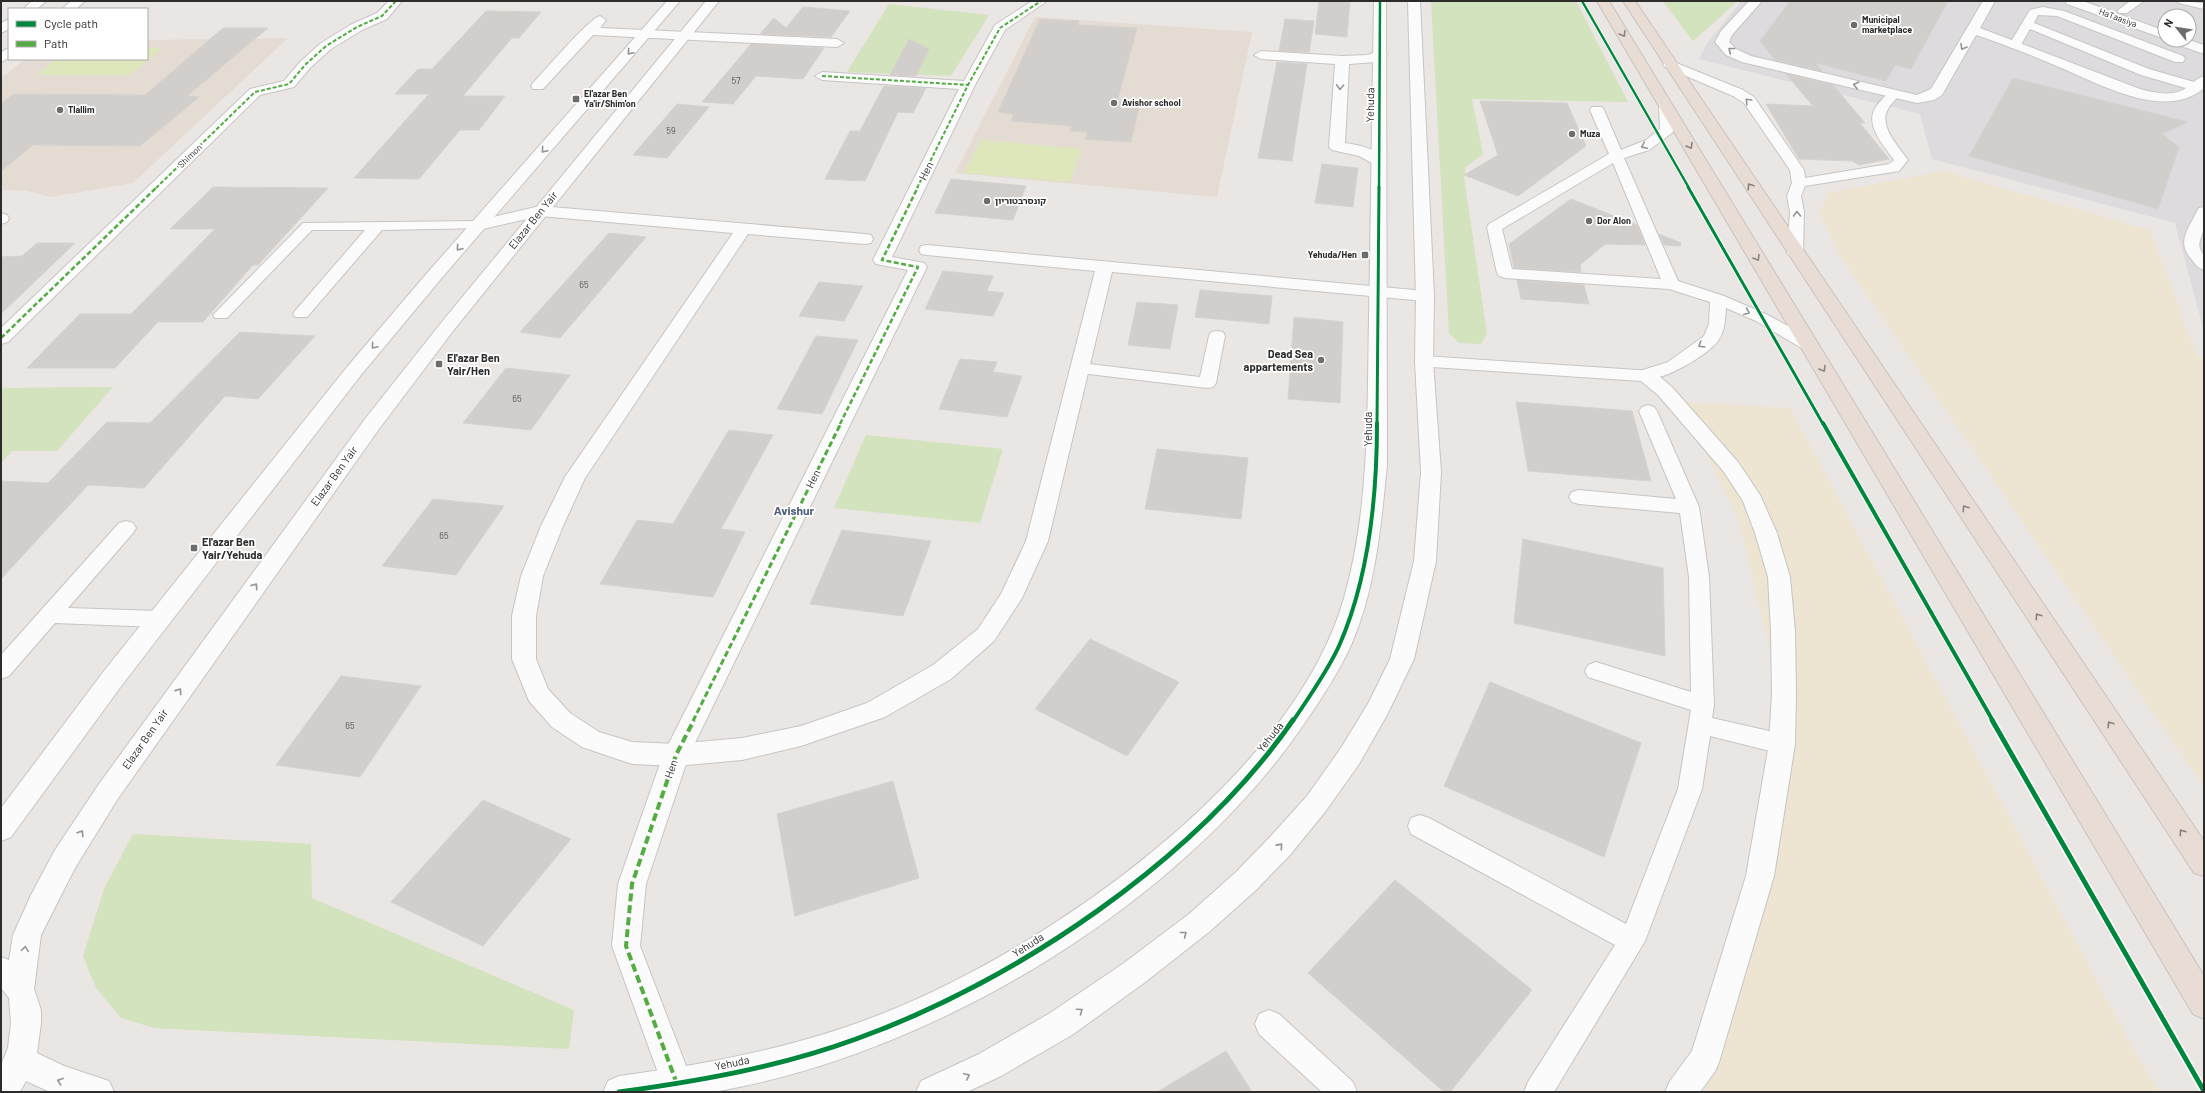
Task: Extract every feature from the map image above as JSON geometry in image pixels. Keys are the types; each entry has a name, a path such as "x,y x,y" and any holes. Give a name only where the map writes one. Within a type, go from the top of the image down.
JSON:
{"highway":[{"path":"1603,1 2204,1004"},
{"path":"1628,1 2204,864"}],"street":[{"path":"30,8 40,1"},
{"path":"69,8 79,1"},
{"name":"Shimon","path":"1,338 256,92 289,84 305,65 326,46 357,27 382,16 396,1"},
{"path":"1,829 160,619 354,372 478,226 674,1"},
{"name":"Elazar Ben Yair","path":"10,979 41,904 65,859 108,792 372,424 540,211 712,1"},
{"name":"Hen","path":"677,1084 626,946 632,884 676,755 918,267 882,260 968,84 1000,28 1041,1"},
{"name":"Yehuda","path":"619,1092 677,1084 748,1070 825,1050 896,1023 958,996 1020,961 1089,916 1150,871 1193,835 1258,767 1291,725 1319,681 1342,639 1365,556 1377,465 1380,1"},
{"path":"932,1092 990,1065 1061,1024 1134,973 1199,922 1246,881 1280,846 1316,804 1350,756 1378,708 1402,659 1415,612 1425,561 1431,472 1424,362 1425,296 1414,1"},
{"path":"1756,1 1726,34 1722,42 1731,52 1747,60 1916,99 1929,97 1938,92 1989,1"},
{"name":"HaTaasiya","path":"2071,1 2157,32"},
{"name":"HaTaasiya","path":"2095,1 2157,23"},
{"path":"538,86 602,18"},
{"path":"1973,30 2123,88 2154,96 2177,97 2199,89"},
{"path":"589,31 837,43"},
{"path":"1261,55 1342,60 1371,59 1380,54"},
{"path":"1342,60 1336,147 1362,151 1372,156 1379,162"},
{"path":"822,76 968,84"},
{"path":"478,226 540,211 865,239"},
{"path":"744,228 575,477 552,526 532,576 524,616 524,659 538,694 561,720 591,740 632,753 676,755 742,749 801,736 876,710 942,672 986,635 1011,598 1037,541 1105,266"},
{"path":"927,250 1425,296"},
{"path":"1424,362 1646,375 1665,391 1731,467 1753,500 1766,533 1779,577 1783,631 1784,694 1782,744 1760,876 1704,1059 1680,1092"},
{"path":"2,1092 20,1060 28,1020 10,979"},
{"path":"20,1060 45,1076 78,1088 98,1092"}],"lane":[{"path":"2123,11 2138,1"},
{"path":"2183,1 2204,6"},
{"path":"2015,45 2034,12 2043,10 2060,13 2179,59"},
{"path":"2027,24 2145,72 2199,89"},
{"path":"1669,64 1738,93 1749,100 1797,170 1799,183 1794,196 1797,212 1795,253"},
{"path":"1799,183 1894,168 1901,160 1886,139 1880,123 1880,111 1894,94"},
{"path":"1666,106 1667,130 1660,139 1631,153 1617,155 1494,227 1505,273 1671,284 1718,299 1762,318 1809,345"},
{"path":"1597,110 1671,284"},
{"path":"2204,211 2191,240 2192,251 2204,265"},
{"path":"221,315 308,226 478,226"},
{"path":"301,314 377,226"},
{"path":"1646,375 1674,366 1711,339 1717,324 1718,299"},
{"path":"1080,368 1207,383 1217,336"},
{"path":"1538,1092 1632,941 1690,789 1701,714 1699,577 1689,507 1648,411"},
{"path":"1579,497 1689,507"},
{"path":"1,670 126,528"},
{"path":"50,615 160,619"},
{"path":"1596,671 1701,714 1782,744"},
{"path":"1420,826 1632,941"},
{"path":"1269,1024 1343,1092"}],"shaded area":[{"path":"1741,1 2204,1 2204,331 2175,223 1932,159 1920,114 1699,59 1706,45"},
{"name":"Avishor school","path":"1035,17 1252,32 1217,197 955,173"},
{"path":"288,38 133,183 52,197 27,191 1,190 1,78 25,60 148,60 148,40"}],"green space":[{"path":"1431,1 1576,1 1628,102 1472,99 1483,154 1466,167 1464,177 1487,334 1481,344 1459,343 1449,333"},
{"path":"1663,1 1738,1 1693,41"},
{"path":"889,4 989,15 951,76 847,72"},
{"path":"148,48 162,48 148,60"},
{"path":"56,60 148,60 130,75 36,75"},
{"path":"981,140 1082,149 1070,182 964,173"},
{"path":"113,387 57,451 12,451 1,463 1,388"},
{"path":"866,435 1003,449 980,523 834,508"},
{"path":"133,834 311,844 312,898 574,1010 569,1049 154,1028 121,1018 96,988 83,956 104,889"}],"sand":[{"path":"1943,171 2150,230 2197,356 2204,358 2204,787 1839,254 1820,214 1827,193"},
{"path":"1680,402 1790,408 2134,1050 2159,1092 1705,1092 1764,836 1772,658 1737,515"}],"building":[{"path":"1319,1 1350,1 1347,37 1315,34"},
{"name":"Municipal marketplace","path":"1790,1 1948,1 1911,69 1895,65 1886,81 1816,63 1822,71 1775,60 1760,41"},
{"path":"803,7 850,11 831,37 760,34 774,18 786,28"},
{"path":"486,11 541,12 519,38 512,38 463,96 505,96 479,130 460,130 419,179 354,178 429,94 395,94 418,69 432,69"},
{"path":"1040,19 1079,21 1078,25 1137,28 1117,102 1140,103 1131,142 1085,139 1088,132 1070,131 1072,126 1011,121 1014,114 998,112"},
{"path":"1285,19 1314,21 1309,52 1279,51"},
{"path":"223,28 268,28 187,96 199,97 140,146 33,145 1,171 1,103 14,94 145,95"},
{"path":"909,39 929,49 916,76 890,75"},
{"path":"751,44 824,48 803,79 756,76 733,104 702,102"},
{"path":"1277,62 1307,64 1292,161 1258,158"},
{"path":"1786,74 1833,85 1865,123 1860,123 1889,159 1859,165 1852,161 1799,159 1766,104 1813,106"},
{"path":"2013,78 2188,122 2162,134 2179,147 2158,209 1969,156"},
{"path":"884,86 926,88 913,113 898,112 865,181 825,179 850,131 860,131"},
{"path":"1480,101 1567,103 1586,146 1518,196 1464,175 1498,155"},
{"path":"677,104 709,107 667,158 633,155"},
{"path":"1322,164 1358,168 1353,207 1315,203"},
{"name":"קונסרבטוריון","path":"951,179 1026,186 1013,220 935,213"},
{"path":"213,187 328,188 258,265 253,265 203,322 158,322 115,368 27,368 80,314 131,314 215,229 170,229"},
{"path":"1571,199 1637,225 1645,245 1605,244 1580,265 1581,272 1514,268 1509,244"},
{"path":"609,233 646,237 560,338 520,332"},
{"path":"1659,234 1681,243 1680,246 1664,245"},
{"path":"37,243 75,243 1,314 1,257 22,256"},
{"path":"943,271 993,276 987,291 1004,293 993,316 925,309"},
{"path":"1517,280 1584,285 1589,304 1521,299"},
{"path":"819,282 863,286 844,321 799,316"},
{"path":"1200,290 1272,296 1269,324 1195,317"},
{"path":"1137,302 1178,305 1170,349 1128,345"},
{"path":"1294,317 1343,322 1340,403 1288,399"},
{"path":"240,332 315,336 258,399 225,396 144,488 88,485 1,579 1,481 48,483 107,422 150,423"},
{"path":"816,336 858,340 822,414 777,409"},
{"path":"960,359 997,362 993,372 1022,376 1007,417 939,409"},
{"path":"506,368 570,375 531,430 463,423"},
{"path":"1516,402 1632,411 1651,481 1528,471"},
{"path":"729,430 773,435 721,529 745,532 713,597 600,584 637,520 673,524"},
{"path":"1157,449 1248,458 1241,519 1145,509"},
{"path":"433,499 504,506 456,575 382,566"},
{"path":"842,530 931,541 903,616 810,604"},
{"path":"1523,539 1663,568 1665,656 1514,623"},
{"path":"1090,639 1179,682 1127,756 1035,709"},
{"path":"341,676 421,686 360,777 276,765"},
{"path":"1490,682 1641,743 1604,857 1444,786"},
{"path":"893,781 919,878 795,916 777,814"},
{"path":"483,800 571,839 483,946 391,902"},
{"path":"1395,880 1532,990 1450,1092 1444,1092 1308,973"},
{"path":"1226,1051 1252,1092 1157,1092"}],"marked path":[{"path":"1,338 255,92 289,84 305,65 326,46 357,27 382,16 396,1"},
{"path":"677,1084 626,946 632,884 676,755 918,267 882,260 968,85 1000,28 1041,1"},
{"path":"822,76 968,85"}],"cycle path":[{"path":"619,1092 722,1075 773,1064 823,1050 886,1028 977,985 1063,933 1132,885 1196,831 1255,770 1281,738 1325,671 1342,638 1350,617 1361,575 1372,509 1377,465 1380,1"},
{"path":"1582,1 2204,1091"}],"place":[{"name":"Municipal marketplace","path":"1854,25"},
{"name":"El'azar Ben Ya'ir/Shim'on","path":"576,99"},
{"name":"Avishor school","path":"1114,103"},
{"name":"Tlallim","path":"60,110"},
{"name":"Muza","path":"1572,134"},
{"name":"קונסרבטוריון","path":"987,201"},
{"name":"Dor Alon","path":"1589,221"},
{"name":"Yehuda/Hen","path":"1365,255"},
{"name":"Dead Sea appartements","path":"1321,360"},
{"name":"El'azar Ben Yair/Hen","path":"439,364"},
{"name":"El'azar Ben Yair/Yehuda","path":"194,548"}],"district":[{"name":"Avishur","path":"794,511"}]}
